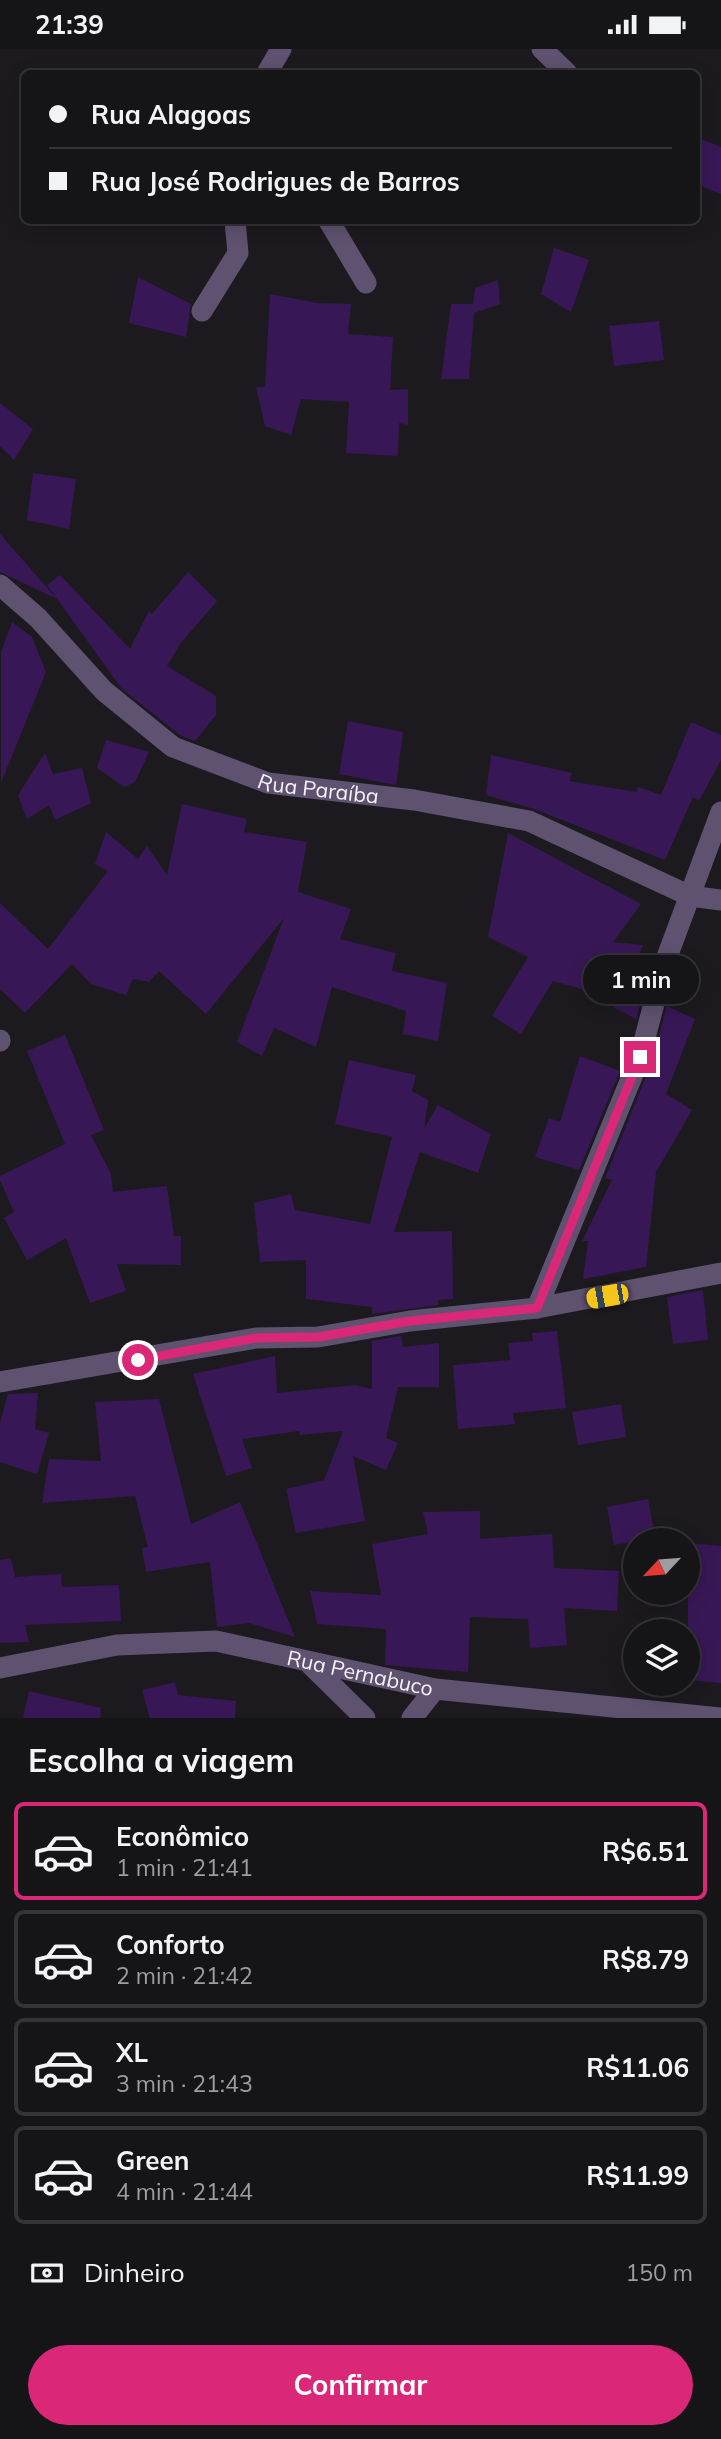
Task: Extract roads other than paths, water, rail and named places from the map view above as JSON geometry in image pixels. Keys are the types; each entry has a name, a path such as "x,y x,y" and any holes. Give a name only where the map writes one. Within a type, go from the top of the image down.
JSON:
{"street":[{"path":"269,70 281,49"},
{"path":"542,49 564,70"},
{"path":"202,311 238,253 235,224"},
{"path":"331,224 366,283"},
{"name":"Rua Paraíba","path":"0,585 38,618 104,691 173,747 268,783 414,800 529,821 690,896 721,900"},
{"path":"537,1308 640,1057 664,965 721,811"},
{"path":"0,1383 256,1338 318,1337 410,1321 537,1308 721,1273"},
{"name":"Rua Pernabuco","path":"0,1668 117,1645 216,1641 310,1664 435,1689 721,1718"},
{"path":"310,1664 365,1718"},
{"path":"412,1718 435,1689"}]}
